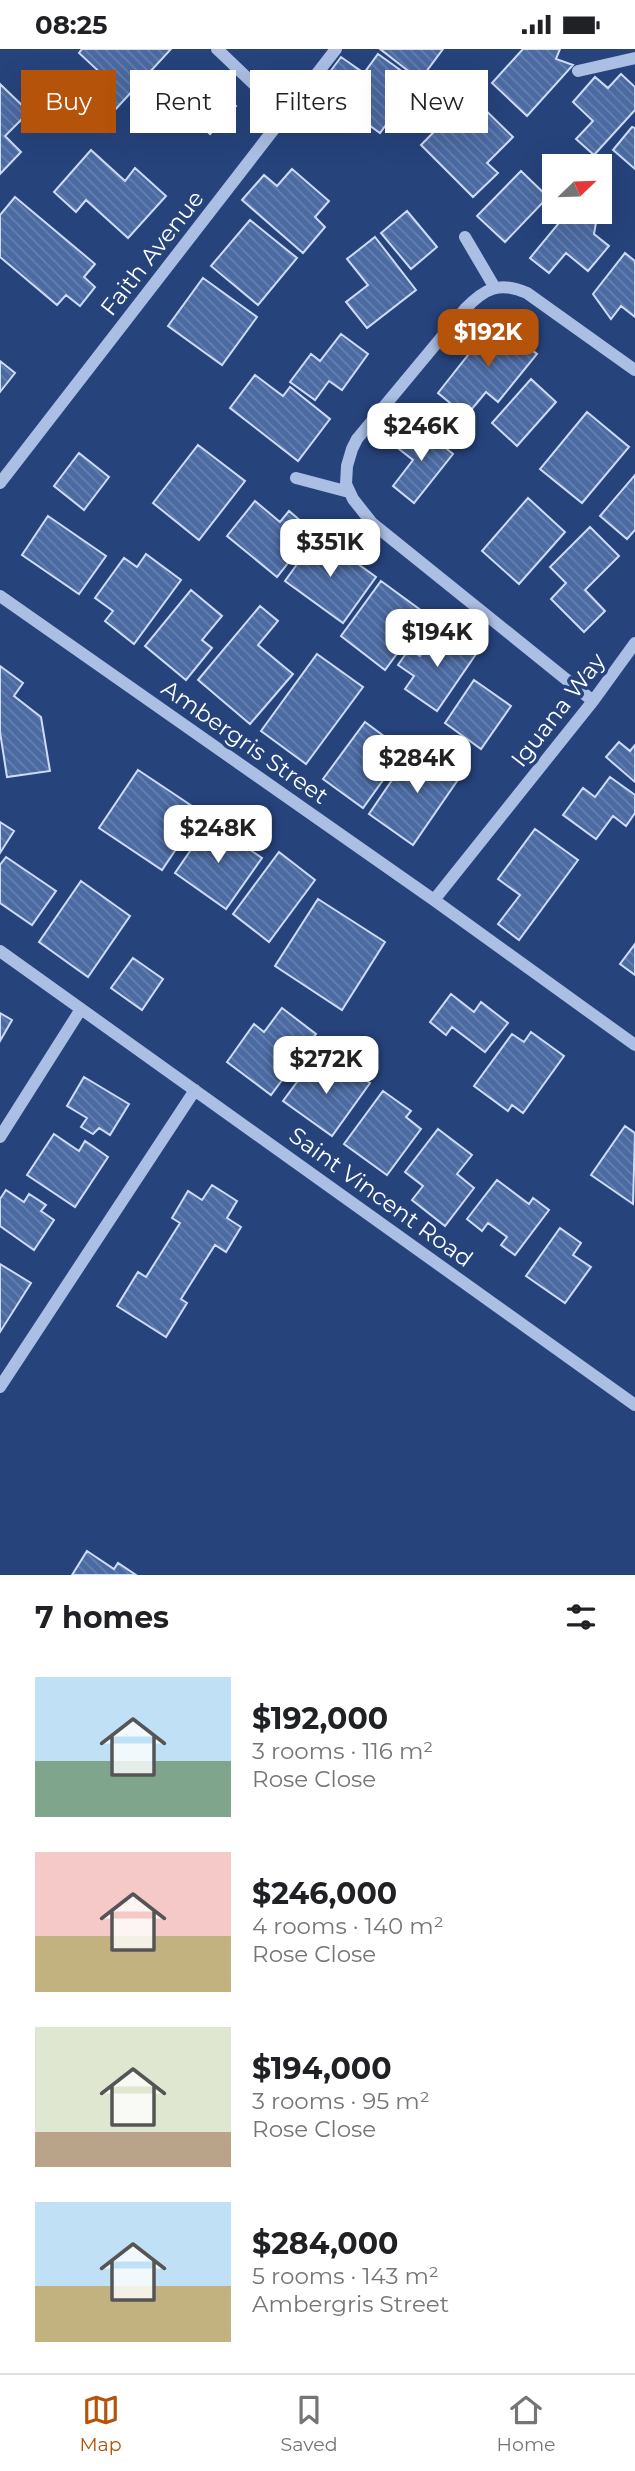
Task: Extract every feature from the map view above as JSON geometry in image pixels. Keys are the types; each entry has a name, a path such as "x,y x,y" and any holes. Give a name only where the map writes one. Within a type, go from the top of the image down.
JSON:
{"street":[{"path":"217,49 250,81"},
{"name":"Faith Avenue","path":"320,70 336,49"},
{"path":"578,71 635,58"},
{"name":"Faith Avenue","path":"0,483 272,133"},
{"path":"465,237 495,288"},
{"path":"593,701 372,523 349,492 346,484 347,466 357,439 465,309 479,296 495,288 512,287 527,293 635,370"},
{"path":"296,478 349,492"},
{"name":"Ambergris Street","path":"0,596 434,900 635,1045"},
{"name":"Iguana Way","path":"434,900 593,701 635,643"},
{"name":"Saint Vincent Road","path":"0,951 635,1405"},
{"path":"1,1132 81,1009"},
{"path":"0,1387 195,1090"}],"building":[{"path":"82,49 171,49 152,70 130,70 130,94 116,109 116,70 97,70 79,53"},
{"path":"380,49 443,49 427,70 407,70"},
{"path":"523,49 560,49 556,59 573,65 527,116 492,83"},
{"path":"378,54 400,70 385,70 385,126 380,133 371,126 371,70 366,70"},
{"path":"341,57 360,70 331,70"},
{"path":"621,74 635,87 635,110 593,154 576,139 593,121 573,102 595,77 608,88"},
{"path":"0,84 21,104 21,120 5,136 21,152 0,174"},
{"path":"488,113 513,137 487,163 498,173 473,197 421,145 433,133 488,133"},
{"path":"632,127 635,128 635,169 613,150"},
{"path":"91,150 125,181 135,168 166,196 128,238 86,200 76,212 54,192"},
{"path":"292,169 329,201 315,217 325,227 303,253 242,200 264,175 277,186"},
{"path":"521,171 542,191 542,203 505,242 477,216"},
{"path":"15,197 95,264 84,277 95,287 80,306 66,295 57,305 0,257 0,215"},
{"path":"407,211 437,247 411,269 381,233"},
{"path":"250,220 297,258 258,305 211,266"},
{"path":"558,224 596,224 594,234 609,246 588,271 566,253 549,273 530,258"},
{"path":"375,237 416,290 367,328 346,302 368,285 347,259"},
{"path":"625,253 635,261 635,317 621,306 611,319 593,294"},
{"path":"203,278 257,317 222,365 168,326"},
{"path":"495,321 537,354 498,402 486,392 466,416 438,393"},
{"path":"341,334 368,354 342,390 329,381 315,400 290,382 311,354 320,361"},
{"path":"0,361 15,373 0,392"},
{"path":"255,375 283,396 290,387 330,419 298,461 230,408"},
{"path":"531,379 556,402 517,446 492,423"},
{"path":"587,412 629,447 582,503 540,469"},
{"path":"417,425 453,454 414,503 393,486 413,460 399,449"},
{"path":"198,445 245,481 199,540 153,503"},
{"path":"79,453 109,477 84,510 54,486"},
{"path":"635,475 635,530 627,539 600,516"},
{"path":"528,498 565,532 519,584 482,551"},
{"path":"255,501 280,522 289,511 303,523 297,531 307,539 277,577 227,536"},
{"path":"48,516 106,556 79,594 22,555"},
{"path":"590,527 619,556 585,590 605,611 584,632 551,599 566,583 550,567"},
{"path":"318,535 376,577 343,623 285,581"},
{"path":"146,554 181,580 134,644 105,621 113,611 95,598 124,558 137,567"},
{"path":"381,581 426,614 385,670 341,636"},
{"path":"191,590 222,616 202,640 212,648 186,680 145,646"},
{"path":"260,606 278,621 258,645 293,674 250,724 198,680"},
{"path":"439,628 476,654 437,711 405,689 414,676 398,665 409,649 420,656"},
{"path":"317,654 363,687 306,764 261,731"},
{"path":"0,666 23,683 14,696 41,717 50,771 7,777 0,732"},
{"path":"474,680 511,706 481,749 445,723"},
{"path":"365,722 404,751 363,808 323,779"},
{"path":"619,742 630,751 635,745 635,782 606,757"},
{"path":"438,749 466,768 413,845 369,814 407,758 424,770"},
{"path":"138,770 201,812 162,870 99,828"},
{"path":"610,777 635,795 635,813 626,826 613,816 596,839 563,815 583,788 595,797"},
{"path":"0,822 14,831 0,853"},
{"path":"210,822 262,858 226,909 175,873"},
{"path":"535,829 578,860 519,940 498,924 520,895 498,879"},
{"path":"279,852 315,880 269,942 233,914"},
{"path":"6,857 56,891 32,925 0,903 0,865"},
{"path":"81,881 130,916 88,977 39,942"},
{"path":"318,899 385,942 342,1010 275,966"},
{"path":"635,944 635,975 620,964"},
{"path":"133,958 163,979 142,1010 111,988"},
{"path":"451,994 474,1012 481,1002 508,1023 485,1052 452,1027 446,1035 430,1022"},
{"path":"282,1008 316,1034 271,1095 227,1062 254,1024 264,1032"},
{"path":"0,1013 12,1020 0,1041"},
{"path":"531,1032 564,1056 523,1113 512,1105 508,1111 474,1086 512,1034 524,1042"},
{"path":"314,1059 342,1080 350,1069 370,1083 332,1136 283,1101"},
{"path":"84,1077 129,1104 110,1135 99,1128 93,1134 81,1127 87,1118 67,1106"},
{"path":"383,1091 411,1111 406,1117 421,1129 387,1175 344,1144"},
{"path":"625,1126 635,1133 633,1204 591,1175"},
{"path":"438,1129 472,1155 457,1174 474,1188 445,1226 412,1200 423,1186 405,1172"},
{"path":"54,1134 79,1151 85,1141 108,1157 75,1207 27,1175"},
{"path":"497,1180 529,1204 533,1198 549,1210 515,1255 501,1245 507,1237 488,1223 482,1231 467,1219"},
{"path":"212,1185 237,1201 227,1218 241,1227 226,1252 215,1245 181,1299 187,1303 166,1337 117,1306 138,1272 146,1277 180,1223 172,1218 188,1191 202,1200"},
{"path":"6,1190 24,1202 29,1194 46,1205 41,1211 54,1220 34,1250 0,1226 0,1199"},
{"path":"560,1228 581,1243 573,1255 591,1267 565,1303 526,1276"},
{"path":"0,1264 31,1283 0,1332"},
{"path":"87,1551 114,1569 118,1563 136,1575 72,1575"}]}
